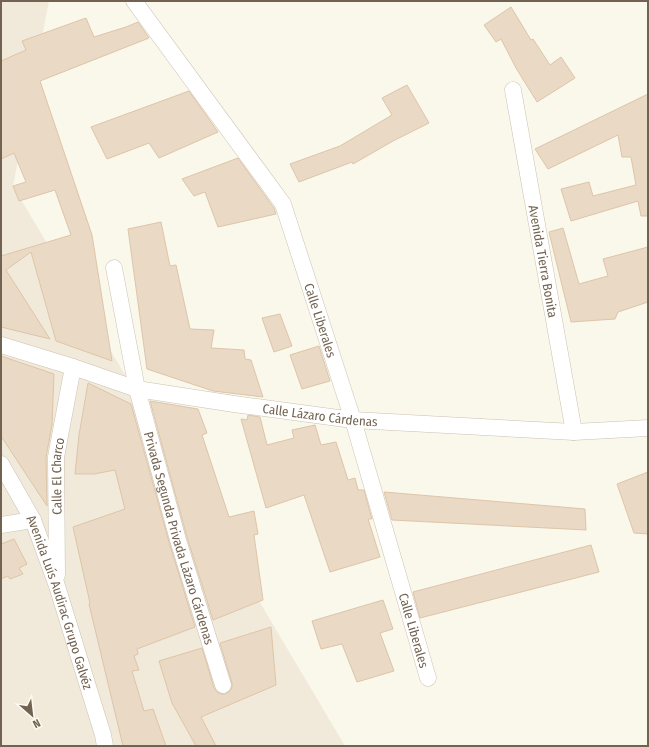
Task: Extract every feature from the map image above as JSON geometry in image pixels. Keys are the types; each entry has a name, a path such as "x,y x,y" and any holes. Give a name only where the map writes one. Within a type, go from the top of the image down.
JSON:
{"street":[{"name":"Calle Liberales","path":"134,1 283,204 353,420 428,678"},
{"name":"Avenida Tierra Bonita","path":"513,90 574,432"},
{"name":"Privada Segunda Privada Lázaro Cárdenas","path":"114,268 137,389 178,540 223,685"},
{"name":"Calle Lázaro Cárdenas","path":"1,345 73,367 137,389 353,420 574,432 648,428"},
{"name":"Calle El Charco","path":"57,586 56,457 73,367"},
{"name":"Avenida Luís Audirac Grupo Galvéz","path":"1,464 33,520 57,586 103,734 105,746"},
{"path":"1,525 33,520"}],"shaded area":[{"path":"1,1 49,1 13,186 345,746 1,746"}],"building":[{"path":"511,7 531,40 533,39 550,65 561,57 575,78 537,102 516,68 501,39 496,42 484,25"},
{"path":"86,18 94,37 138,22 149,38 40,81 92,235 112,361 56,341 31,252 6,270 50,339 1,327 1,256 71,235 55,190 19,201 13,186 26,182 14,153 1,159 1,61 26,50 22,41"},
{"path":"407,85 429,123 393,141 353,164 352,162 299,182 290,164 340,146 392,115 382,98"},
{"path":"189,91 218,132 159,158 149,143 107,159 91,127"},
{"path":"648,94 648,216 641,216 638,201 571,221 561,189 589,182 593,196 636,185 631,157 622,157 618,135 548,169 535,149"},
{"path":"238,158 274,208 276,214 218,227 205,192 194,196 182,179"},
{"path":"161,222 170,266 176,265 190,329 214,330 211,348 244,350 245,359 251,360 263,397 213,391 147,369 128,229"},
{"path":"563,228 579,284 608,276 603,259 648,247 648,302 618,312 615,319 571,322 549,232"},
{"path":"280,314 292,346 274,352 262,318"},
{"path":"319,346 330,381 302,389 290,355"},
{"path":"1,356 54,374 52,425 46,457 47,506 1,436"},
{"path":"88,383 131,404 169,542 195,627 137,649 138,654 134,656 139,670 132,671 144,711 153,709 166,746 123,746 89,604 73,527 125,509 115,470 94,474 75,474 79,435"},
{"path":"150,401 198,409 207,433 202,435 229,517 254,511 258,534 254,535 263,600 213,620 187,537"},
{"path":"248,415 260,417 267,445 294,438 292,430 315,425 321,445 336,442 348,480 355,478 358,490 364,490 372,519 368,519 380,557 330,572 304,495 266,508 241,419 247,420"},
{"path":"648,472 648,534 634,533 617,484"},
{"path":"384,492 585,509 586,530 392,520"},
{"path":"14,539 27,564 19,568 23,574 10,579 8,576 1,579 1,544"},
{"path":"591,545 599,572 420,618 413,592"},
{"path":"383,600 393,629 380,633 394,671 357,682 342,644 321,649 312,621"},
{"path":"271,627 276,685 201,717 216,746 196,746 172,703 159,661 202,648 214,688 217,692 225,694 230,691 232,683 220,643"}]}
